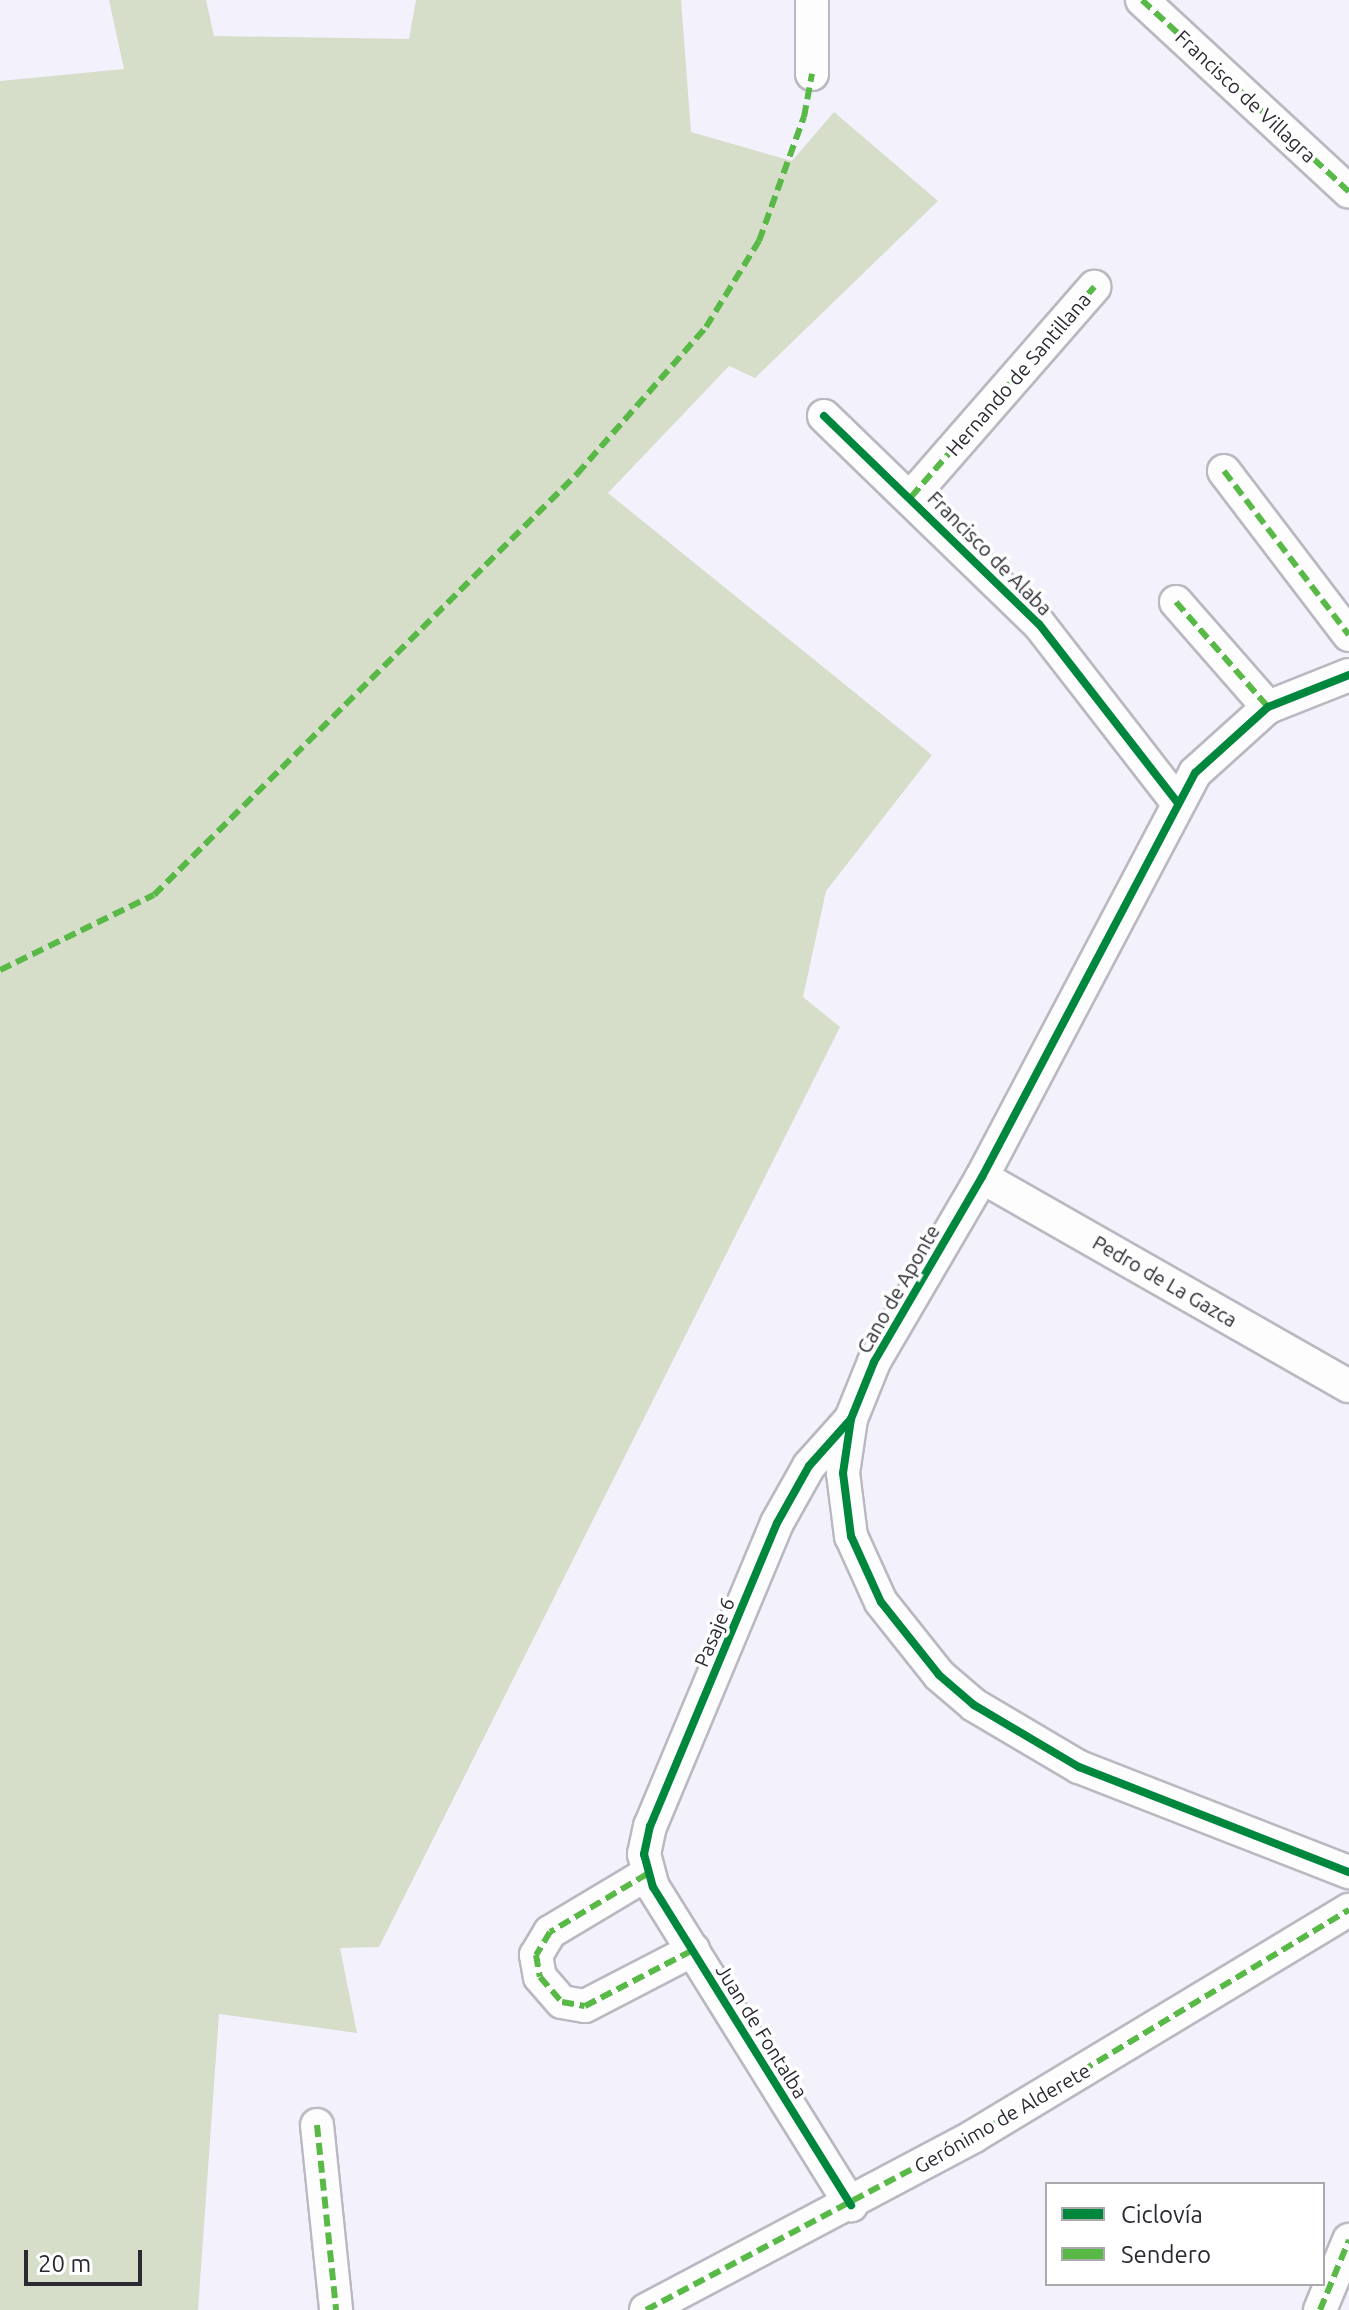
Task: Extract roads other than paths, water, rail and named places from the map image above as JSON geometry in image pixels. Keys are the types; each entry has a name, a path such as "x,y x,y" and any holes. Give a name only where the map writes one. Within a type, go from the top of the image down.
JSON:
{"street":[{"path":"812,0 812,74"},
{"name":"Francisco de Villagra","path":"1142,0 1349,192"},
{"name":"Hernando de Santillana","path":"911,497 1094,287"},
{"name":"Francisco de Alaba","path":"824,416 911,497 1069,657 1177,802"},
{"path":"1224,471 1349,635"},
{"path":"1176,602 1268,707"},
{"name":"Cano de Aponte","path":"1349,675 1268,707 1217,747 1177,802 982,1177 874,1362 851,1419 843,1473 851,1536 881,1602 939,1675 1007,1729 1079,1767 1349,1872"},
{"name":"Pedro de La Gazca","path":"982,1177 1349,1386"},
{"name":"Pasaje 6","path":"647,1874 650,1826 777,1523 809,1466 851,1419"},
{"name":"Juan de Fontalba","path":"693,1950 585,2006 562,2002 540,1977 536,1955 550,1932 647,1874 851,2205"},
{"name":"Gerónimo de Alderete","path":"646,2310 851,2205 1349,1910"},
{"path":"317,2125 336,2310"},
{"path":"1320,2310 1349,2240"}]}
